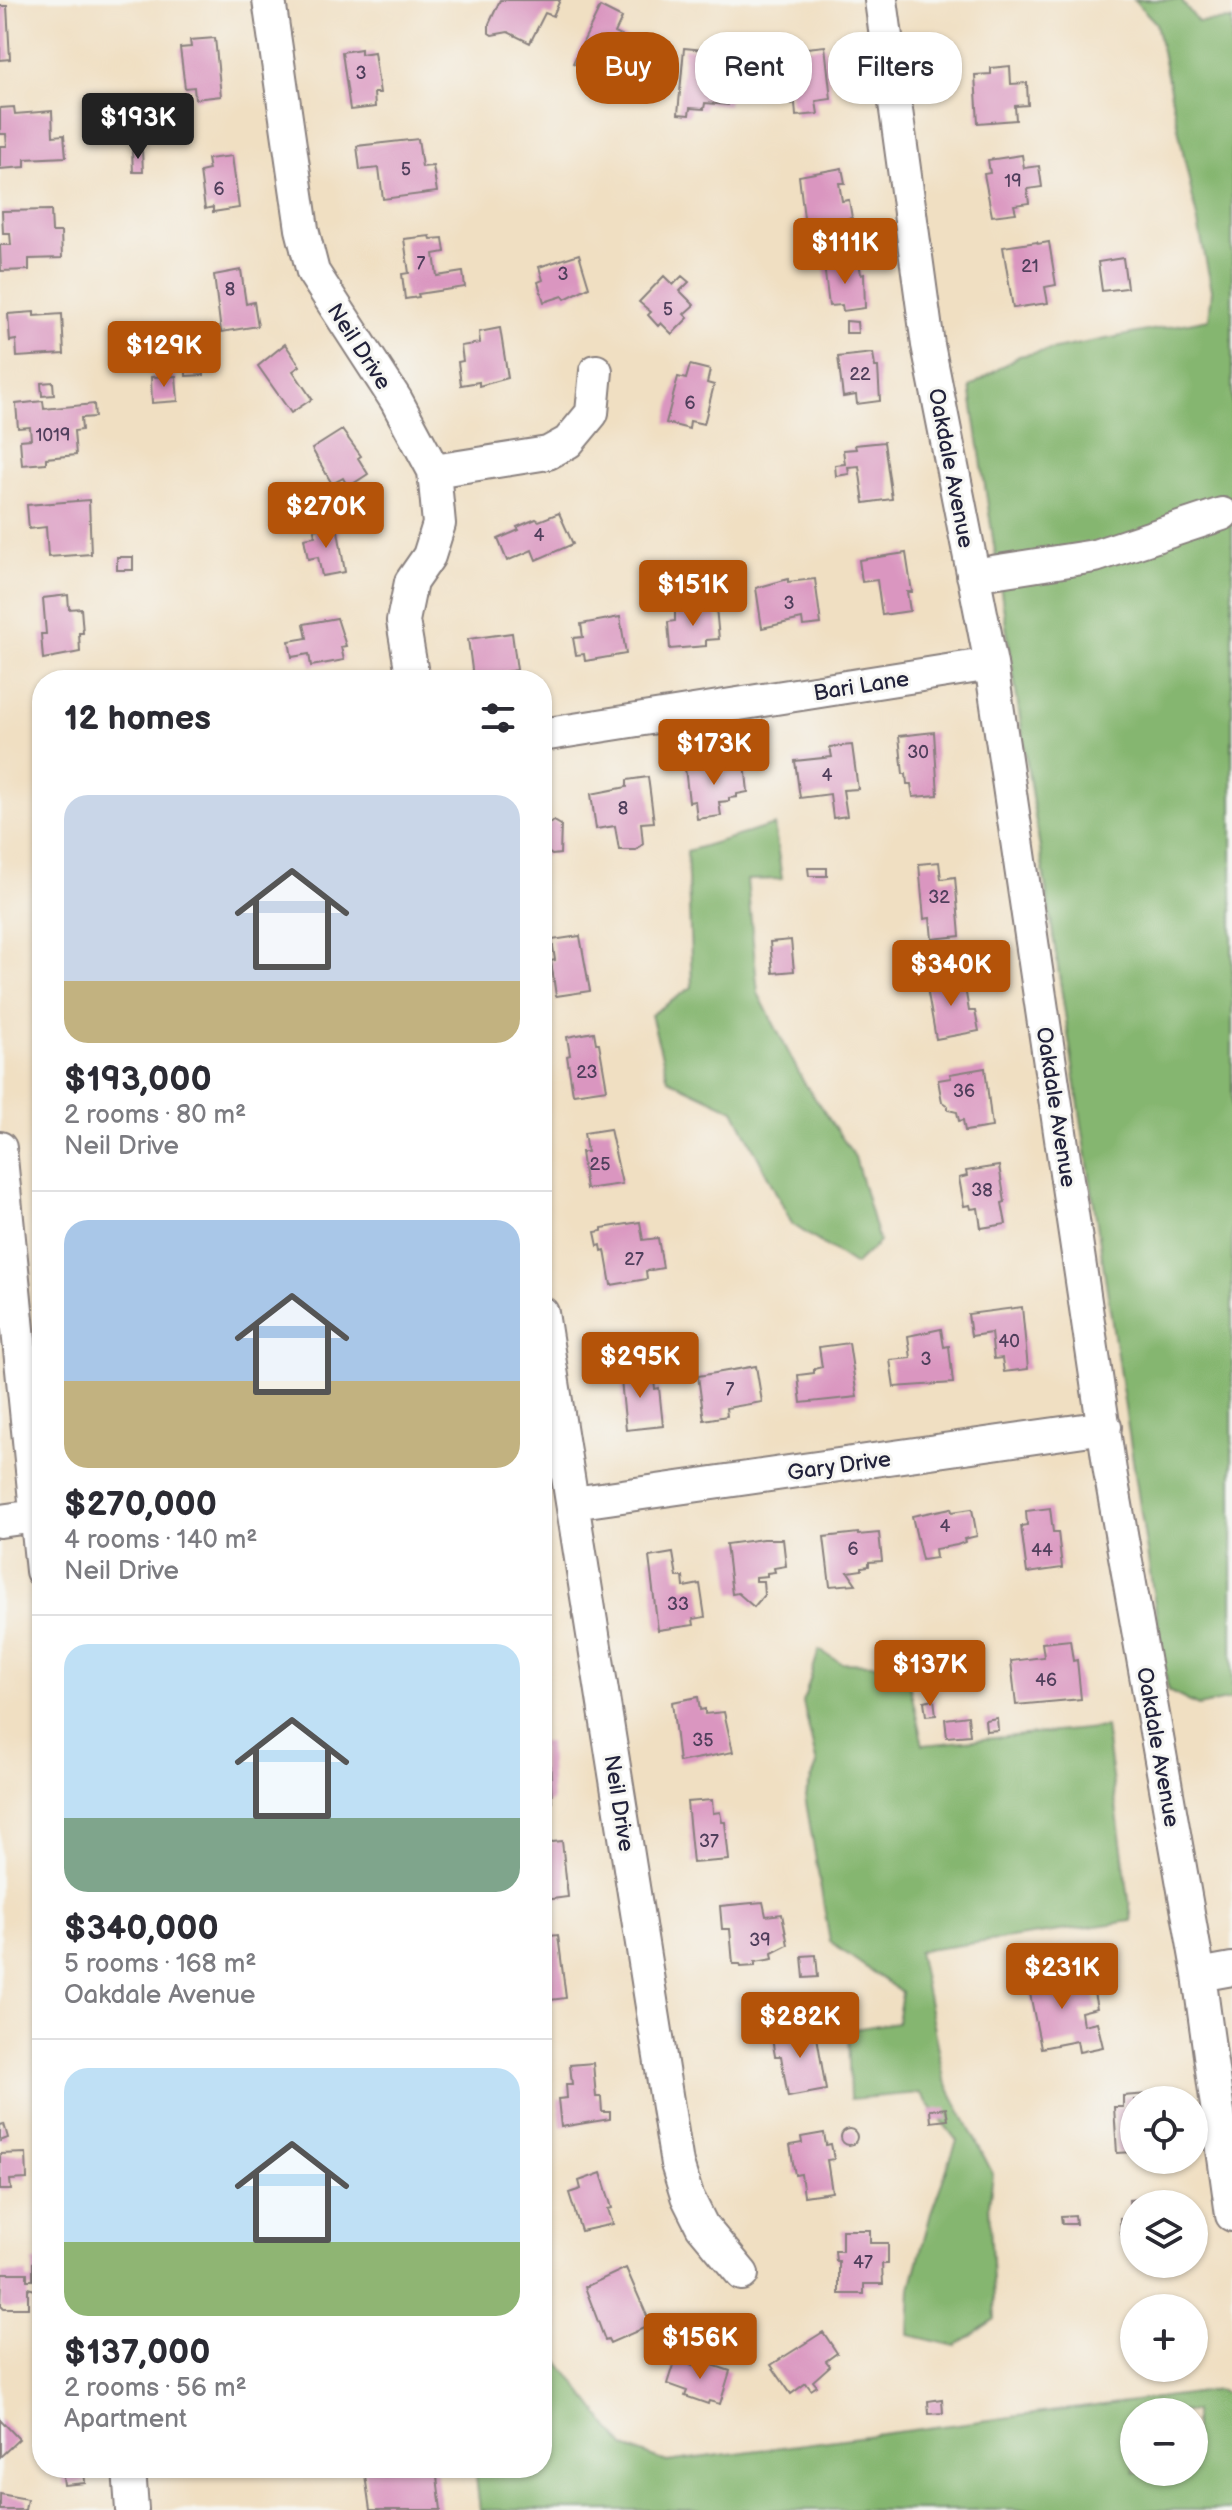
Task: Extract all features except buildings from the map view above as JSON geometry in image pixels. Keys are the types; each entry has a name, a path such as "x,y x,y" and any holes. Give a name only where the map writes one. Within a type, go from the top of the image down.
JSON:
{"street":[{"name":"Neil Drive","path":"269,0 302,229 313,272 396,400 434,471 439,524 429,556 411,582 403,621 411,670"},
{"name":"Oakdale Avenue","path":"881,0 928,345 991,664 1113,1487 1199,1975 1232,2215"},
{"path":"434,471 548,453 568,442 592,413 596,371"},
{"path":"973,575 1095,556 1222,514"},
{"name":"Bari Lane","path":"552,733 991,664"},
{"path":"0,1148 32,1475"},
{"name":"Neil Drive","path":"552,1374 677,2164 687,2196 702,2226 742,2274"},
{"name":"Gary Drive","path":"573,1503 1105,1427"},
{"path":"0,1521 32,1517"},
{"path":"1199,1975 1232,1969"},
{"path":"130,2478 132,2510"}],"green space":[{"path":"1134,0 1181,0 1198,22 1232,20 1232,1699 1198,1706 1168,1691 970,387 1019,356 1209,319 1212,290 1156,23"},
{"path":"774,825 782,879 747,880 758,993 803,1081 855,1157 879,1242 855,1265 792,1224 734,1110 668,1079 651,1015 692,987 687,851"},
{"path":"819,1650 842,1663 905,1665 923,1745 1105,1727 1132,1921 918,1951 944,2079 993,2174 989,2204 995,2319 955,2346 909,2335 911,2288 931,2213 957,2141 920,2093 850,2099 848,2030 897,2022 902,1993 830,1942 805,1796 817,1765 803,1702"},
{"path":"552,2352 624,2447 667,2462 1120,2403 1120,2486 1208,2486 1208,2398 1157,2398 1218,2390 1232,2395 1232,2510 480,2510 476,2478 552,2478"}]}
